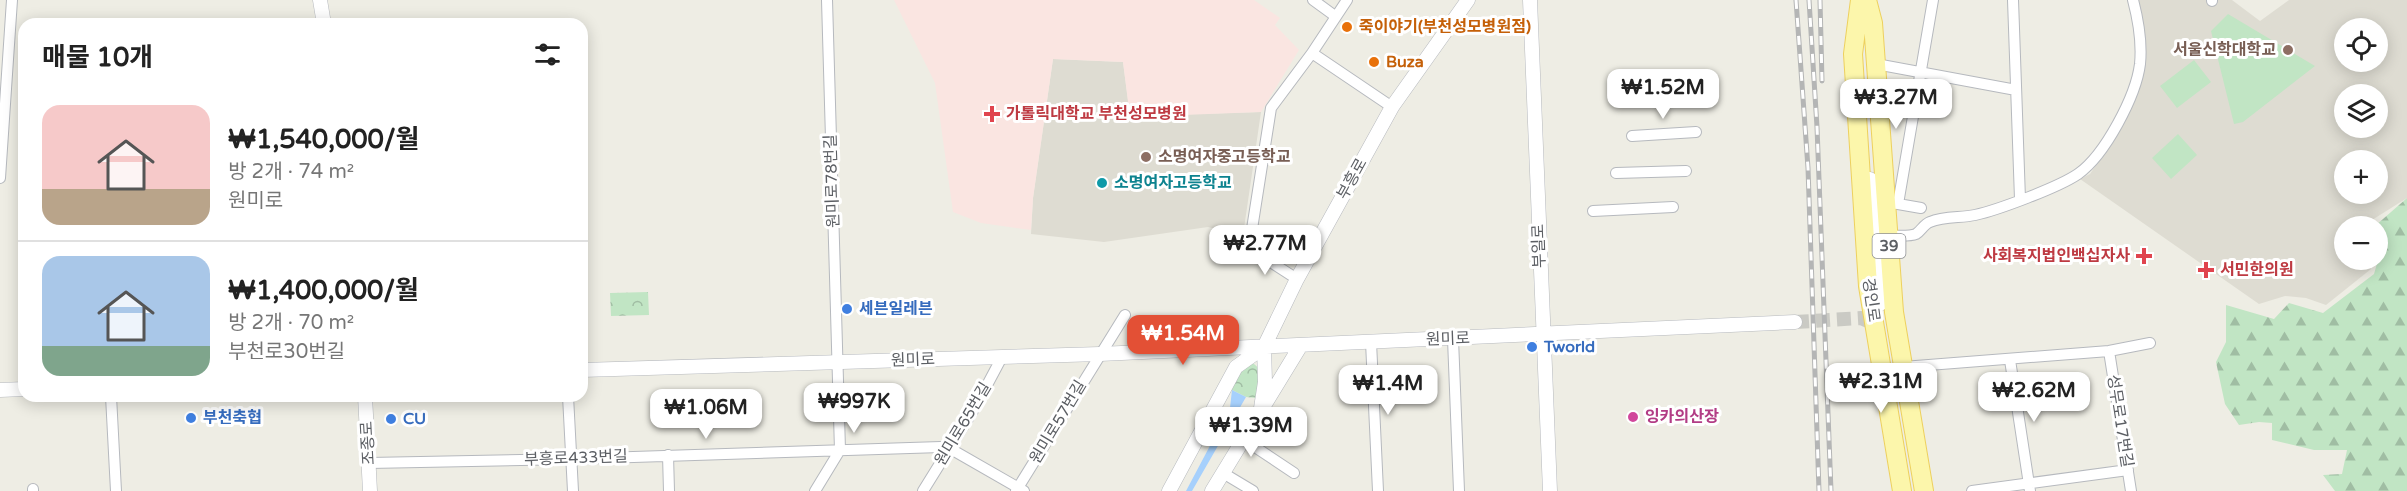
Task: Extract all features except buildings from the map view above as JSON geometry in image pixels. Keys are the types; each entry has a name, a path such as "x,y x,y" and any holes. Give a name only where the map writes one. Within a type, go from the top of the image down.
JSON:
{"main road":[{"name":"경인로","path":"1862,4 1874,23 1876,64 1892,204 1888,236 1894,312 1924,491"},
{"name":"경인로","path":"1862,4 1853,54 1868,286 1902,491"},
{"name":"경인로","path":"1862,4 1879,260 1915,491"}],"street":[{"path":"0,178 12,0"},
{"path":"320,0 323,18"},
{"name":"원미로78번길","path":"827,0 840,450"},
{"path":"1313,0 1335,16"},
{"path":"1297,279 1249,248 1271,108 1312,53 1347,0"},
{"name":"부흥로","path":"1262,408 1265,382 1264,347 1297,279 1392,107 1468,0"},
{"name":"부일로","path":"1530,0 1550,491"},
{"name":"경인로","path":"1892,204 1921,73 1933,0"},
{"path":"2013,0 2020,199"},
{"path":"1888,236 1915,234 1929,222 1975,215 2020,199 2078,174 2092,162 2107,141 2134,90 2140,63 2139,31 2133,0"},
{"path":"1862,4 1880,304"},
{"path":"1312,53 1392,107"},
{"path":"1876,64 2016,90"},
{"path":"1632,136 1696,132"},
{"path":"1616,173 1686,171"},
{"path":"1892,204 1921,208"},
{"path":"1593,211 1673,207"},
{"path":"1100,354 1125,315"},
{"name":"원미로","path":"588,370 1100,354 1795,322"},
{"path":"1885,333 1908,491"},
{"path":"1453,339 1459,491"},
{"path":"1371,342 1378,491"},
{"path":"1903,367 2109,351 2150,343"},
{"name":"부흥로","path":"1212,491 1301,345"},
{"name":"부흥로","path":"1169,491 1236,367 1264,347"},
{"name":"성무로17번길","path":"2109,351 2131,491"},
{"name":"원미로57번길","path":"1020,490 1100,354"},
{"name":"원미로65번길","path":"923,491 1002,357"},
{"path":"2010,360 2030,487"},
{"path":"0,390 18,389"},
{"path":"111,402 116,491"},
{"name":"조종로","path":"365,402 370,491"},
{"path":"568,402 573,491"},
{"path":"1243,439 1294,473"},
{"path":"949,448 1020,490"},
{"name":"부흥로433번길","path":"369,463 949,448"},
{"path":"815,491 840,450"},
{"path":"668,455 669,491"},
{"path":"1972,491 2030,487 2128,470"},
{"path":"1223,473 1253,491"}],"shaded area":[{"name":"가톨릭대학교 부천성모병원","path":"894,0 1254,0 1280,18 1275,25 1299,50 1261,112 1130,117 1123,62 1053,59 1033,198 1031,230 981,223 953,212 935,83"},
{"name":"서울신학대학교","path":"2133,0 2232,0 2260,21 2289,0 2407,0 2407,198 2378,216 2334,216 2334,270 2370,270 2326,305 2306,298 2285,296 2259,304 2080,179 2090,174 2103,155 2143,70"},
{"name":"소명여자중고등학교","path":"1053,59 1123,62 1130,116 1261,112 1243,235 1208,227 1104,242 1031,234 1033,198"}],"green space":[{"path":"2228,14 2315,66 2243,122 2234,124 2211,31"},
{"path":"2194,60 2211,82 2177,108 2160,86"},
{"path":"2178,134 2197,155 2171,179 2152,158"},
{"path":"2407,198 2407,491 2335,491 2323,475 2342,474 2347,450 2314,450 2272,440 2272,423 2239,425 2225,404 2216,362 2226,342 2226,305 2274,319 2289,303 2323,313 2374,274 2375,270 2388,270 2386,216"},
{"path":"648,292 649,315 611,316 610,293"},
{"path":"1249,364 1254,364 1262,371 1256,398 1246,397 1232,390 1234,379"}],"water":[{"path":"1232,390 1246,397 1192,491 1186,491 1230,408"}],"tunnel":[{"path":"1795,322 1861,318 1880,326"}],"railway":[{"path":"1796,0 1808,168 1819,491"},
{"path":"1809,0 1817,127 1831,491"},
{"path":"1820,0 1822,81"}],"place":[{"name":"죽이야기(부천성모병원점)","path":"1347,27"},
{"name":"서울신학대학교","path":"2288,50"},
{"name":"Buza","path":"1374,62"},
{"name":"가톨릭대학교 부천성모병원","path":"992,114"},
{"name":"소명여자중고등학교","path":"1146,157"},
{"name":"소명여자고등학교","path":"1102,183"},
{"name":"사회복지법인백십자사","path":"2144,256"},
{"name":"서민한의원","path":"2206,270"},
{"name":"세븐일레븐","path":"847,309"},
{"name":"Tworld","path":"1532,347"},
{"name":"잉카의산장","path":"1633,417"},
{"name":"부천축협","path":"191,418"},
{"name":"CU","path":"391,419"}]}
